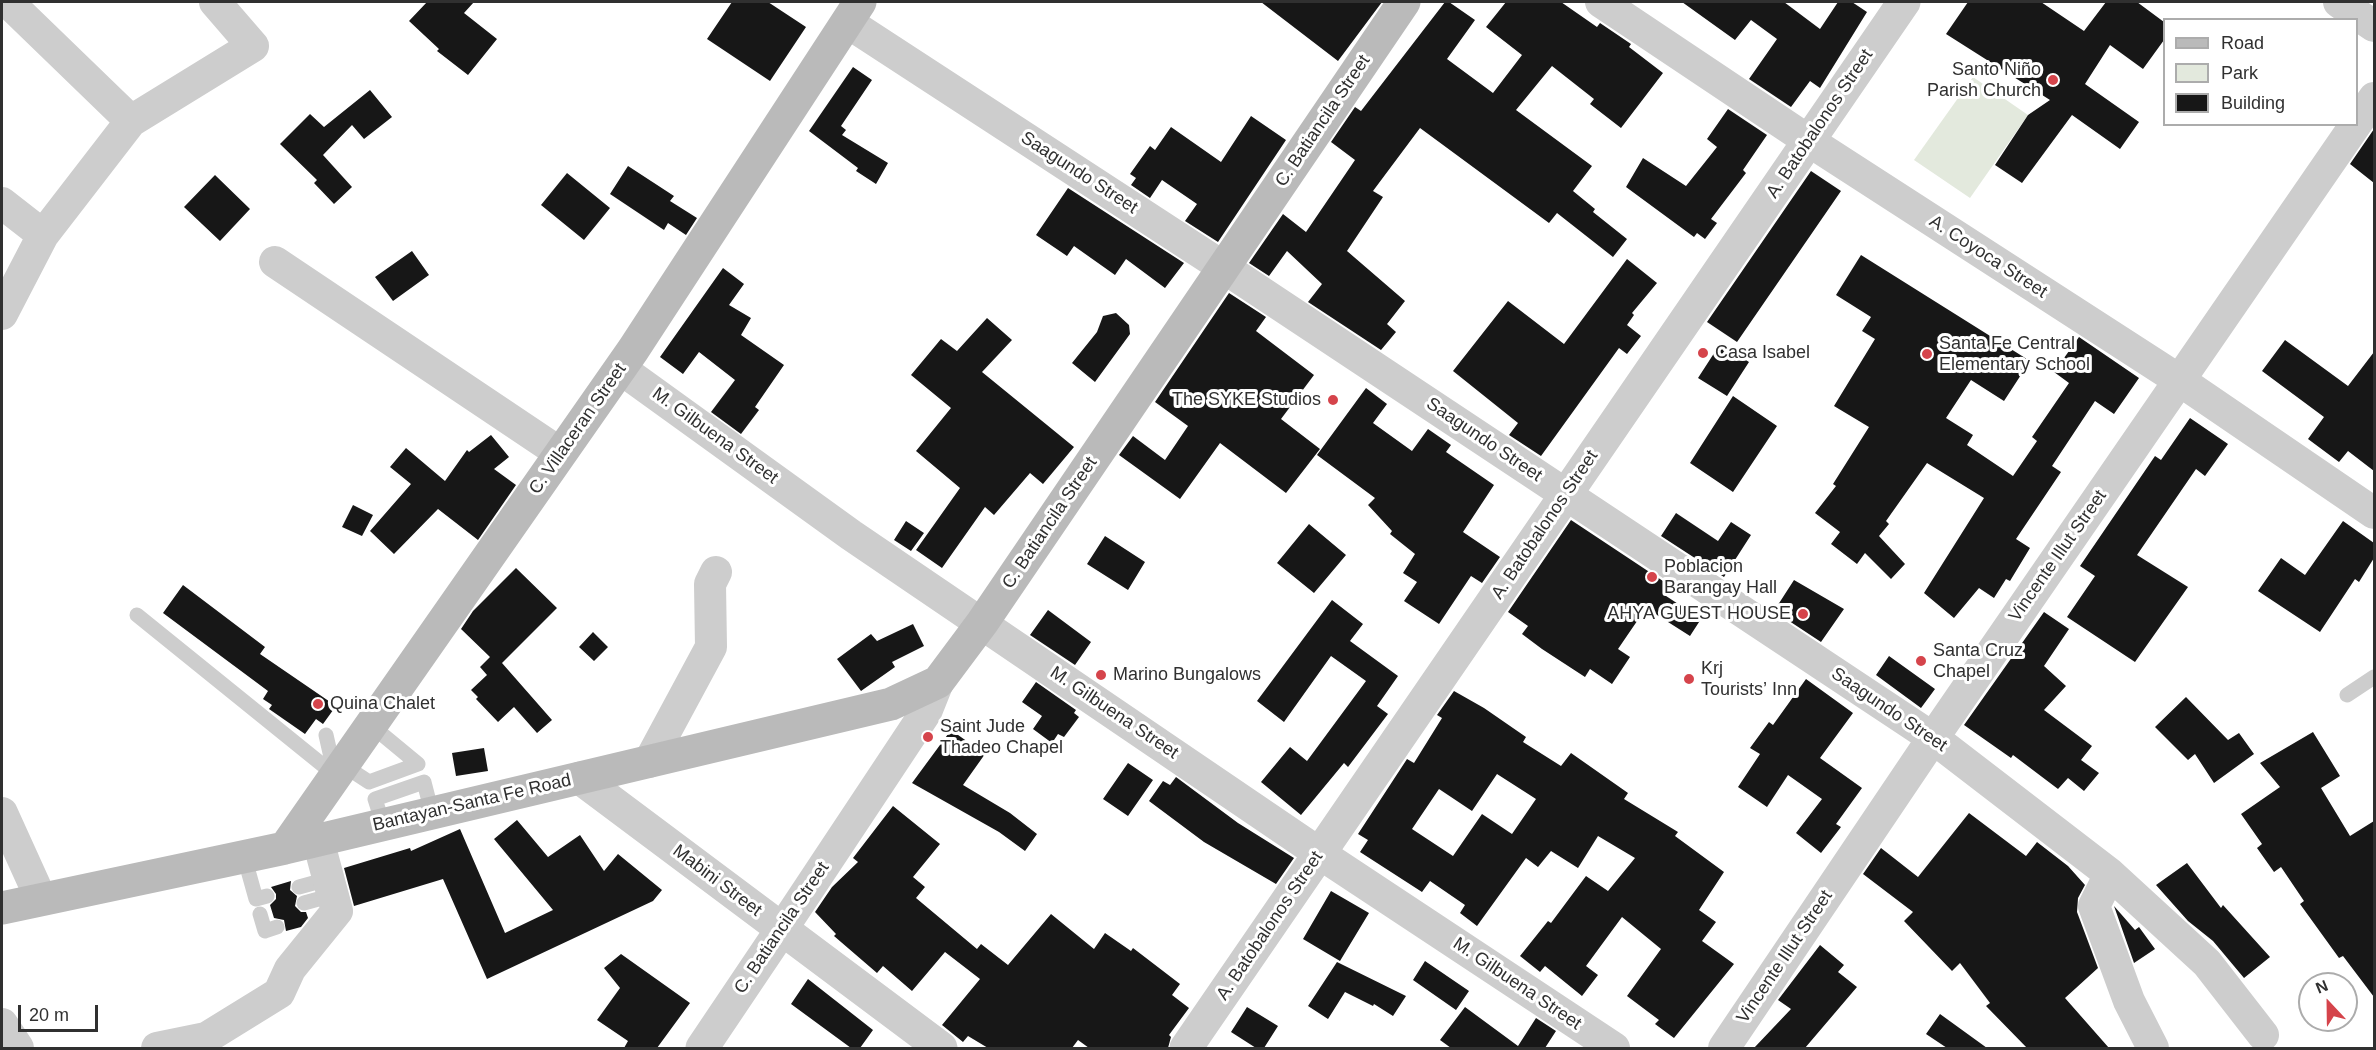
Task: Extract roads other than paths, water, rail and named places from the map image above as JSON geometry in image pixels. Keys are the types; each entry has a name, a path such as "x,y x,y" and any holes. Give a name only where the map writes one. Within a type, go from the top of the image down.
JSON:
{"main road":[{"name":"C. Batiancila Street","path":"938,682 982,623 1404,2"},
{"name":"C. Villaceran Street","path":"285,848 621,369 854,12"},
{"name":"Bantayan-Santa Fe Road","path":"2,908 285,848 383,824 428,797 580,778 891,704 938,682"}],"street":[{"path":"8,2 131,122"},
{"path":"2,314 43,235 131,122 253,46 215,2"},
{"name":"A. Coyoca Street","path":"1601,2 1809,141 2179,380 2374,513"},
{"name":"A. Batobalonos Street","path":"1186,1048 1904,2"},
{"path":"2339,2 2374,26"},
{"name":"Saagundo Street","path":"854,12 1223,267 1933,738 2110,874 2207,963 2263,1035"},
{"name":"Vincente Illut Street","path":"2358,121 2374,98"},
{"name":"Vincente Illut Street","path":"1724,1048 1933,738 2355,126"},
{"path":"2,203 43,235"},
{"path":"274,261 560,453"},
{"name":"M. Gilbuena Street","path":"621,369 851,535 1319,853 1614,1048"},
{"path":"649,762 711,647 710,584 716,572"},
{"name":"C. Batiancila Street","path":"702,1048 926,712 938,682"},
{"name":"Mabini Street","path":"580,778 941,1048"},
{"path":"2,813 41,899"},
{"path":"157,1048 206,1038 279,993 318,899 318,840"},
{"path":"2110,874 2094,906 2129,1001 2153,1048"}],"lane":[{"path":"137,615 339,770 369,782 418,764"},
{"path":"2347,695 2374,677"},
{"path":"372,726 418,764 428,797"},
{"path":"326,735 339,770"},
{"path":"244,856 262,897 266,913 265,931 277,927"}],"place":[{"name":"Santo Niño Parish Church","path":"2053,80"},
{"name":"Casa Isabel","path":"1703,353"},
{"name":"Santa Fe Central Elementary School","path":"1927,354"},
{"name":"The SYKE Studios","path":"1333,400"},
{"name":"Poblacion Barangay Hall","path":"1652,577"},
{"name":"AHYA GUEST HOUSE","path":"1803,614"},
{"name":"Santa Cruz Chapel","path":"1921,661"},
{"name":"Marino Bungalows","path":"1101,675"},
{"name":"Krj Tourists’ Inn","path":"1689,679"},
{"name":"Quina Chalet","path":"318,704"},
{"name":"Saint Jude Thadeo Chapel","path":"928,737"}]}
